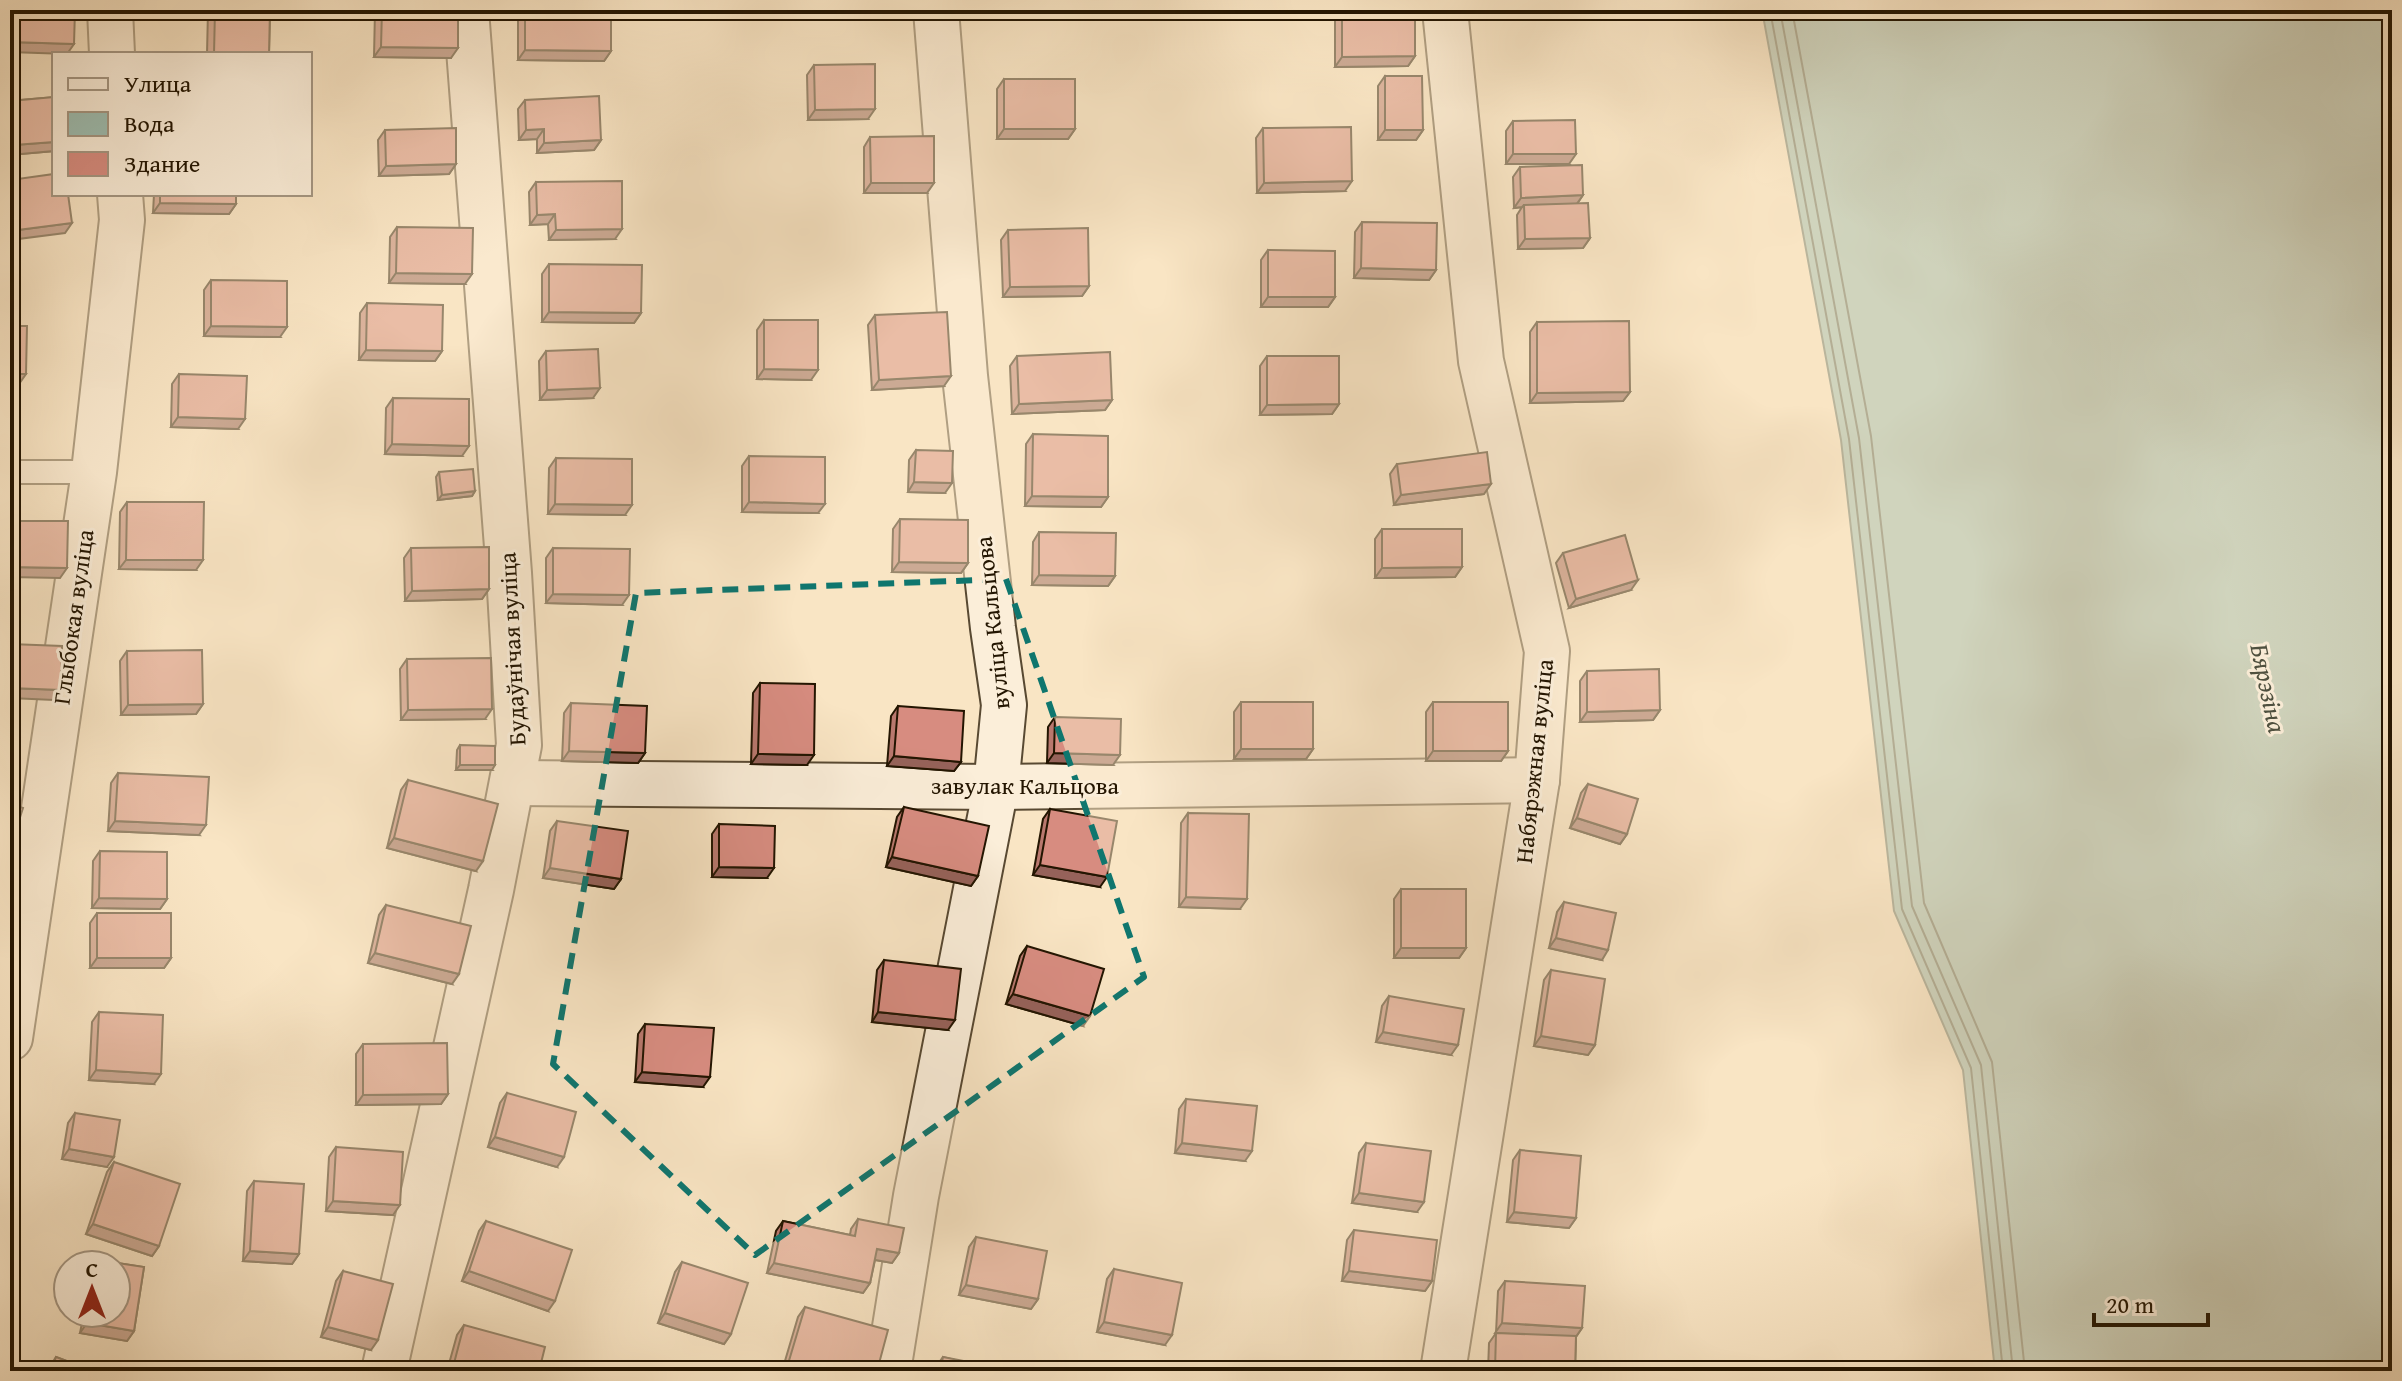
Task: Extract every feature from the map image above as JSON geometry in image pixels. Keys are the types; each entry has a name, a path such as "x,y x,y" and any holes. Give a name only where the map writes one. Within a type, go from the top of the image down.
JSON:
{"street":[{"path":"110,10 112,52"},
{"name":"Будаўнічая вуліца","path":"384,1371 491,890 519,745 466,10"},
{"name":"вуліца Кальцова","path":"888,1371 916,1196 996,787 1004,705 965,376 936,10"},
{"name":"Набярэжная вуліца","path":"1443,1371 1537,780 1547,651 1481,361 1445,10"},
{"name":"Глыбокая вуліца","path":"10,1038 94,472 122,220 120,196"},
{"name":"завулак Кальцова","path":"513,783 996,787 1537,780"}],"lane":[{"path":"10,472 94,472"}],"highlighted area":[{"path":"1006,579 1144,977 755,1255 553,1064 636,593"}],"water":[{"name":"Бярэзіна","path":"1762,10 2392,10 2392,1371 1995,1371 1963,1070 1894,911 1841,440"}],"building":[{"path":"10,10 75,10 74,44 10,42"},
{"path":"215,10 270,10 269,52 214,52"},
{"path":"382,10 458,10 458,48 381,47"},
{"path":"525,10 611,10 611,51 525,50"},
{"path":"1342,10 1415,10 1415,56 1342,57"},
{"path":"875,64 875,109 815,110 814,65"},
{"path":"1385,76 1422,76 1423,130 1385,130"},
{"path":"1004,79 1075,79 1075,129 1004,129"},
{"path":"599,96 601,140 544,143 544,129 526,130 525,100"},
{"path":"52,97 52,142 14,145 10,101"},
{"path":"1575,120 1576,154 1513,154 1513,121"},
{"path":"1351,127 1352,181 1264,183 1263,128"},
{"path":"456,128 456,164 386,166 385,130"},
{"path":"934,136 934,183 871,183 870,137"},
{"path":"1582,165 1583,195 1521,198 1520,167"},
{"path":"52,174 52,196 68,196 72,223 10,231 10,180"},
{"path":"622,181 622,229 556,230 555,214 537,215 536,182"},
{"path":"160,196 236,196 236,204 160,203"},
{"path":"1588,203 1590,238 1525,239 1524,205"},
{"path":"1362,222 1437,223 1436,270 1361,268"},
{"path":"397,227 473,228 472,274 396,273"},
{"path":"1088,228 1089,286 1010,287 1008,230"},
{"path":"1268,250 1335,251 1335,297 1268,297"},
{"path":"549,264 642,265 641,313 549,312"},
{"path":"211,280 287,281 287,327 211,326"},
{"path":"367,303 443,305 442,351 366,350"},
{"path":"947,312 951,376 879,380 875,315"},
{"path":"764,320 818,320 818,370 764,369"},
{"path":"1629,321 1630,392 1537,393 1537,322"},
{"path":"10,326 27,326 26,374 10,374"},
{"path":"598,349 600,388 547,390 546,351"},
{"path":"1110,352 1112,400 1019,404 1017,356"},
{"path":"1267,356 1339,356 1339,404 1267,405"},
{"path":"179,374 247,376 245,419 178,417"},
{"path":"393,398 469,399 469,446 392,444"},
{"path":"1033,434 1108,436 1108,497 1032,496"},
{"path":"916,450 953,451 952,483 914,482"},
{"path":"1487,452 1491,484 1401,495 1397,464"},
{"path":"749,456 825,457 825,504 749,502"},
{"path":"556,458 632,459 632,505 555,504"},
{"path":"473,469 475,491 442,495 439,472"},
{"path":"127,502 204,502 203,560 126,560"},
{"path":"900,519 968,520 968,563 899,562"},
{"path":"10,521 68,521 67,568 10,567"},
{"path":"1382,529 1462,529 1462,567 1382,568"},
{"path":"1039,532 1116,533 1115,576 1039,575"},
{"path":"1625,535 1638,580 1576,599 1563,553"},
{"path":"489,547 489,589 412,591 411,548"},
{"path":"553,548 630,549 629,595 553,594"},
{"path":"10,644 62,646 61,690 10,688"},
{"path":"202,650 203,704 128,705 127,651"},
{"path":"491,658 492,709 408,710 407,659"},
{"path":"1659,669 1660,710 1587,712 1587,671"},
{"path":"760,683 815,684 814,755 758,754"},
{"path":"1241,702 1313,702 1313,749 1241,749"},
{"path":"1433,702 1508,702 1508,751 1433,751"},
{"path":"571,703 647,706 645,753 569,751"},
{"path":"898,706 964,711 961,762 894,756"},
{"path":"1055,717 1121,719 1120,755 1054,753"},
{"path":"460,745 495,746 495,765 460,765"},
{"path":"118,773 209,777 206,825 115,821"},
{"path":"408,780 498,804 483,861 394,838"},
{"path":"1588,784 1638,799 1627,834 1577,818"},
{"path":"10,804 23,808 10,849"},
{"path":"904,807 989,826 978,876 892,857"},
{"path":"1050,809 1117,821 1107,877 1040,865"},
{"path":"1188,813 1249,814 1247,899 1186,897"},
{"path":"557,821 628,831 621,879 550,868"},
{"path":"719,824 775,826 774,868 719,867"},
{"path":"100,851 167,852 167,899 99,898"},
{"path":"1401,889 1466,889 1466,948 1401,948"},
{"path":"1564,902 1616,913 1608,950 1556,938"},
{"path":"386,905 471,926 459,974 375,953"},
{"path":"97,913 171,913 171,958 97,958"},
{"path":"1027,946 1104,969 1090,1016 1013,994"},
{"path":"884,960 961,969 955,1020 878,1012"},
{"path":"1551,970 1605,979 1595,1045 1541,1036"},
{"path":"1389,996 1464,1009 1458,1045 1383,1032"},
{"path":"99,1012 163,1015 161,1074 96,1070"},
{"path":"645,1024 714,1028 710,1077 642,1072"},
{"path":"447,1043 448,1094 363,1095 363,1044"},
{"path":"507,1093 576,1112 564,1157 495,1137"},
{"path":"1186,1099 1257,1106 1252,1151 1182,1143"},
{"path":"75,1113 120,1120 114,1157 69,1149"},
{"path":"1366,1143 1431,1151 1424,1202 1359,1193"},
{"path":"336,1147 403,1152 400,1205 333,1201"},
{"path":"1520,1150 1581,1156 1576,1218 1514,1212"},
{"path":"114,1162 180,1184 159,1246 93,1224"},
{"path":"254,1181 304,1184 299,1254 250,1251"},
{"path":"858,1219 904,1228 899,1253 877,1249 870,1283 774,1263 783,1221 855,1236"},
{"path":"486,1221 572,1250 555,1301 469,1271"},
{"path":"1354,1230 1437,1240 1432,1281 1349,1271"},
{"path":"976,1237 1047,1251 1038,1299 966,1285"},
{"path":"682,1262 748,1283 731,1334 665,1313"},
{"path":"132,1265 144,1267 134,1331 122,1329 132,1329"},
{"path":"1114,1269 1182,1283 1172,1335 1104,1322"},
{"path":"343,1271 393,1284 378,1340 328,1327"},
{"path":"1505,1281 1585,1286 1582,1328 1502,1323"},
{"path":"805,1307 888,1330 877,1371 814,1371 788,1364"},
{"path":"464,1325 545,1347 539,1371 452,1371"},
{"path":"1496,1333 1576,1336 1575,1371 1495,1371"},
{"path":"56,1357 93,1371 51,1371"},
{"path":"943,1357 1000,1368 1000,1371 940,1371"}]}
